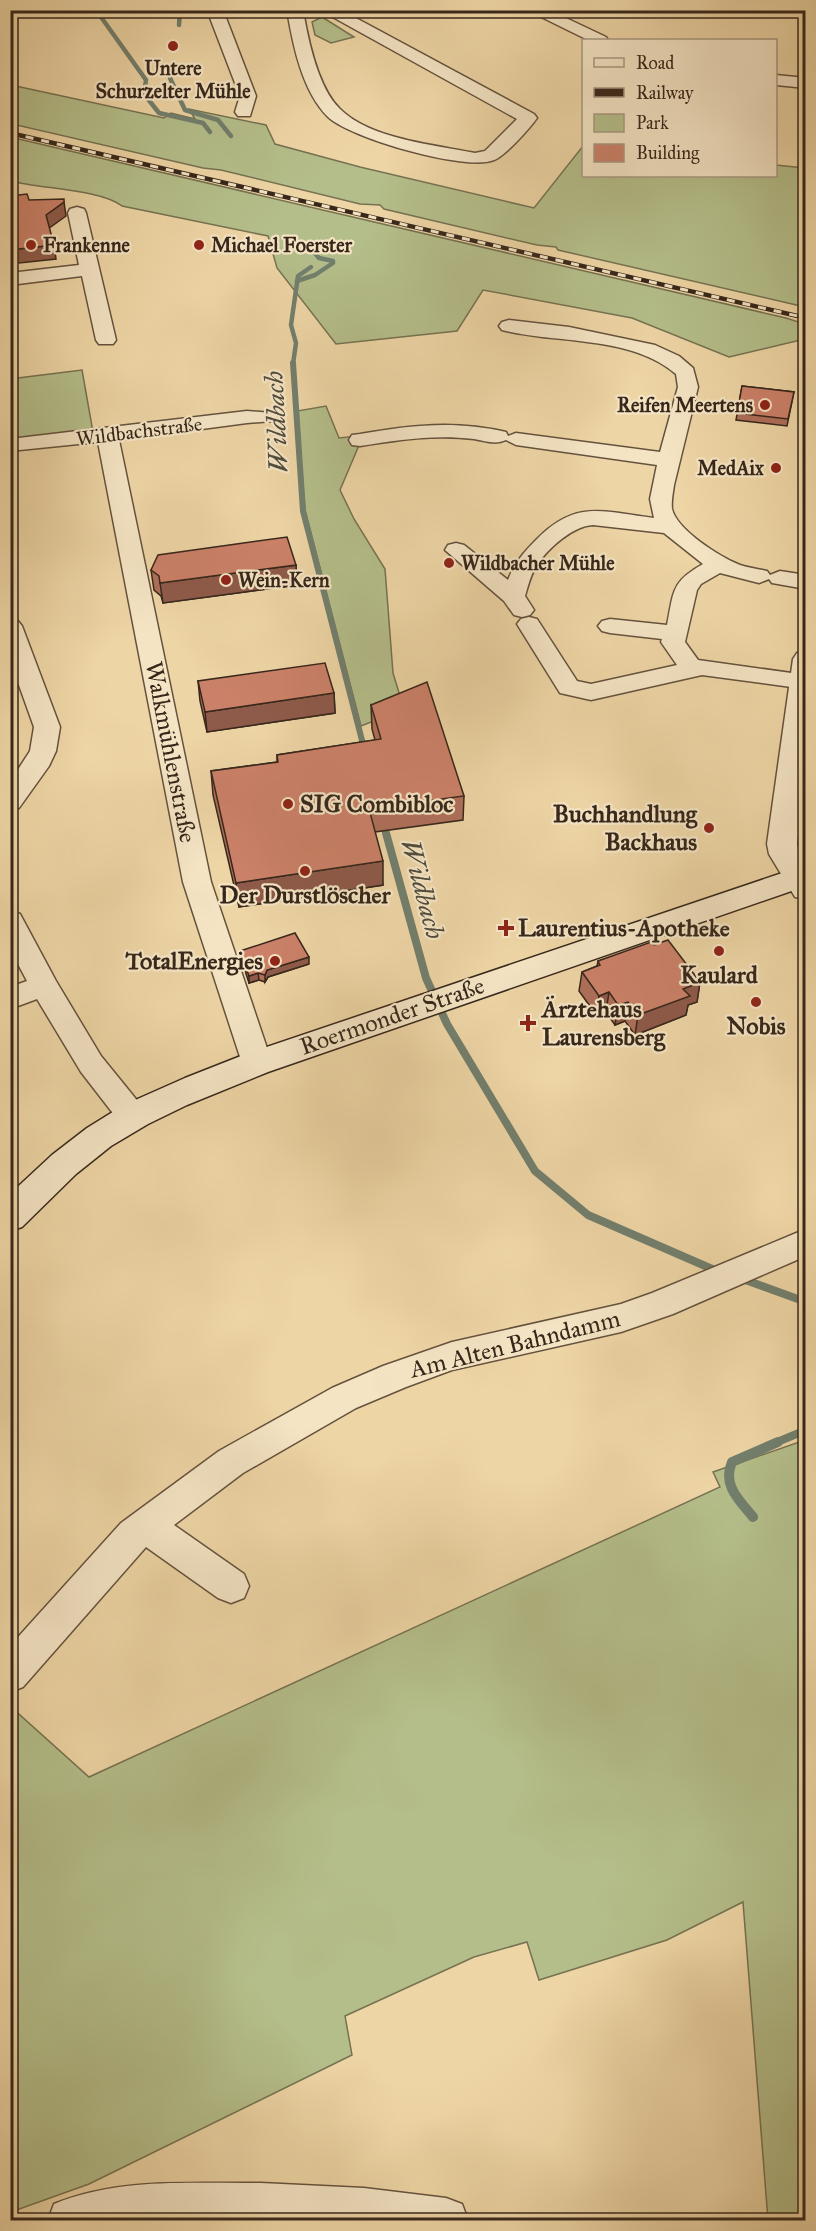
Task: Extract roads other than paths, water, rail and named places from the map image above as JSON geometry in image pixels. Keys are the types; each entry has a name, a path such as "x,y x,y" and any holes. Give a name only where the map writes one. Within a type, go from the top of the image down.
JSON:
{"main road":[{"path":"803,881 784,854 782,844 804,670"},
{"name":"Roermonder Straße","path":"10,1217 65,1164 99,1137 133,1117 257,1063 426,1004 803,881"}],"street":[{"path":"215,10 248,96 244,112"},
{"path":"295,10 302,44 326,104 340,118 362,130 380,137 475,158 490,156 528,118 328,10"},
{"path":"535,10 598,39"},
{"path":"777,80 806,83"},
{"path":"77,213 106,340"},
{"path":"10,279 90,268"},
{"path":"509,326 569,333 648,349 672,360 686,372 688,387 660,497 665,519 718,565 729,571 806,582"},
{"name":"Wildbachstraße","path":"10,445 247,417 266,417"},
{"path":"360,440 425,429 469,430 507,438 670,460"},
{"name":"Walkmühlenstraße","path":"107,435 197,882 257,1063"},
{"path":"521,610 526,563 561,528 578,519 593,518 672,527"},
{"path":"456,550 521,610 569,687 591,692 702,667 804,670"},
{"path":"691,668 673,642 674,633 680,624 686,590 693,579 718,565"},
{"path":"10,626 47,726 43,751 36,766 10,802"},
{"path":"610,626 674,633"},
{"path":"10,921 44,986 91,1064 133,1117"},
{"path":"10,998 44,986"},
{"name":"Am Alten Bahndamm","path":"10,1674 134,1535 231,1462 344,1398 395,1376 452,1356 621,1318 686,1294 806,1242"},
{"path":"146,1526 231,1586"},
{"path":"70,2220 129,2206 261,2205 364,2210 446,2220"}],"waterway":[{"name":"Wildbach","path":"96,10 146,80 144,94 159,113 203,123 210,132"},
{"path":"179,25 180,10"},
{"path":"170,78 185,110 218,120 231,136"},
{"path":"297,281 315,275 333,263 333,261 319,258 313,251"},
{"name":"Wildbach","path":"297,281 298,276 311,267"},
{"name":"Wildbach","path":"293,364 296,343 291,325 297,281"},
{"name":"Wildbach","path":"293,364 303,511 365,752"},
{"name":"Wildbach","path":"383,821 387,835"},
{"name":"Wildbach","path":"386,833 426,978 447,1024 535,1171 588,1215 719,1272"},
{"name":"Wildbach","path":"740,1278 806,1302"},
{"path":"775,1443 806,1430"},
{"path":"753,1517 734,1492 729,1470 732,1462 778,1442"}],"railway":[{"path":"10,133 806,318"}],"place":[{"name":"Untere Schurzelter Mühle","path":"173,46"},
{"name":"Frankenne","path":"31,245"},
{"name":"Michael Foerster","path":"199,245"},
{"name":"Reifen Meertens","path":"765,405"},
{"name":"MedAix","path":"776,468"},
{"name":"Wildbacher Mühle","path":"449,563"},
{"name":"Wein-Kern","path":"226,580"},
{"name":"SIG Combibloc","path":"288,804"},
{"name":"Buchhandlung Backhaus","path":"709,828"},
{"name":"Der Durstlöscher","path":"305,871"},
{"name":"Laurentius-Apotheke","path":"506,928"},
{"name":"Kaulard","path":"719,951"},
{"name":"TotalEnergies","path":"275,961"},
{"name":"Nobis","path":"756,1002"},
{"name":"Ärztehaus Laurensberg","path":"528,1023"}]}
